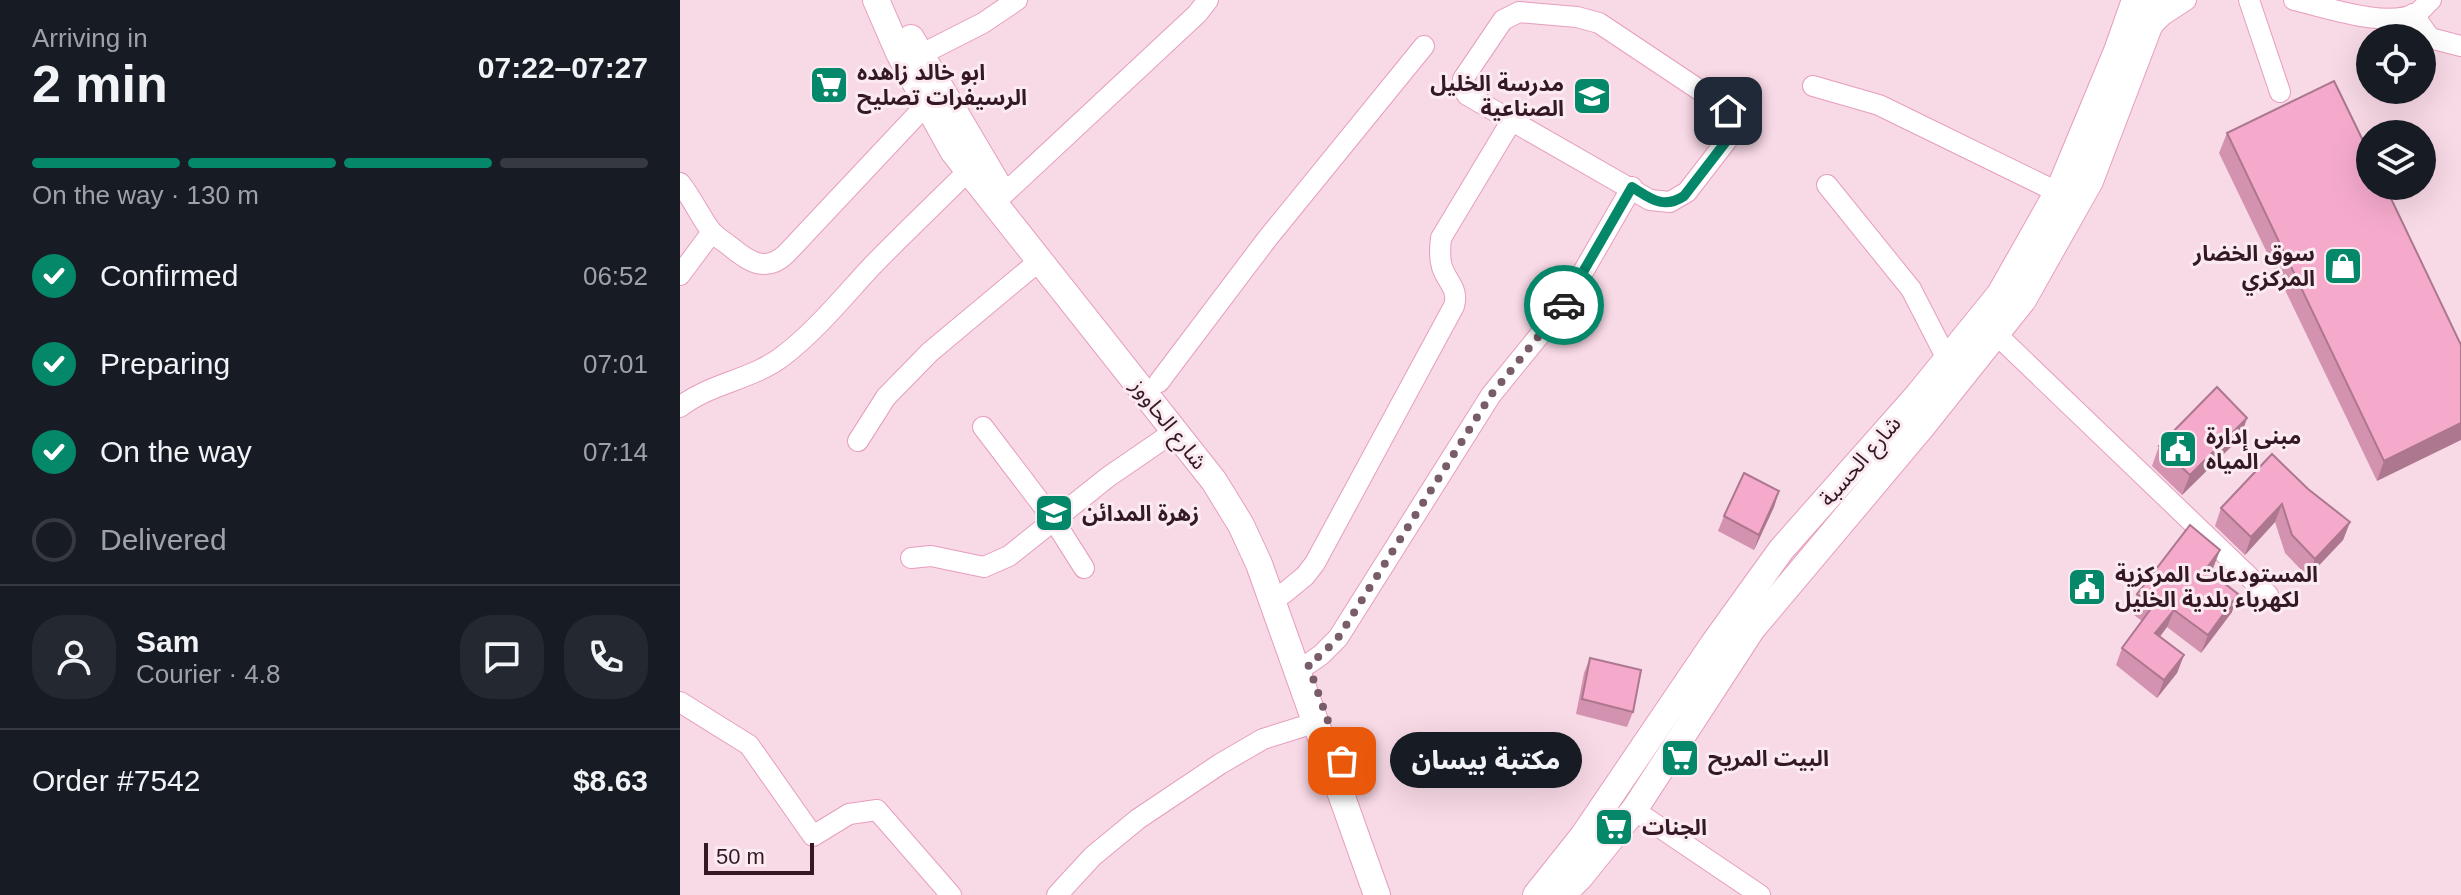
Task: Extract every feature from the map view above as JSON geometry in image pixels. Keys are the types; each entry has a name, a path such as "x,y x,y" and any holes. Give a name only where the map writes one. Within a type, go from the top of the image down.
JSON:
{"main road":[{"name":"شارع الحاووز","path":"876,0 926,105 968,171 1214,481 1241,525 1259,564 1377,895"},
{"name":"شارع الحاووز","path":"894,0 920,55 1004,194 1159,382 1231,484 1255,524 1392,895"},
{"name":"شارع الحسبة","path":"1536,895 1583,836 1781,550 2000,294 2057,194 2135,0"},
{"name":"شارع الحسبة","path":"1562,895 1634,810 1752,629 1921,428 2023,300 2090,181 2159,0"}],"street":[{"path":"920,55 983,23 1017,0"},
{"path":"2147,31 2163,15 2186,0"},
{"path":"2249,0 2280,92"},
{"path":"2294,0 2382,19 2419,12 2431,0"},
{"path":"1004,194 1196,5"},
{"path":"1519,12 1577,17 1599,23 1722,103 1732,120 1731,135 1679,199 1665,203 1655,202 1512,120 1471,98 1463,87 1463,79 1503,20 1519,12"},
{"path":"2413,14 2430,38 2461,46"},
{"path":"1159,382 1267,239 1424,46"},
{"path":"1813,86 1879,105 2057,194"},
{"path":"680,183 694,200 712,232 753,263 763,265 779,260 926,105"},
{"path":"1283,594 1315,563 1454,306 1455,289 1446,276 1440,257 1441,238 1512,120"},
{"path":"680,407 692,398 741,380 780,359 807,336 968,171"},
{"path":"1827,185 1911,289 1947,359"},
{"path":"1308,664 1338,638 1491,395 1564,305 1632,187"},
{"path":"680,275 712,232"},
{"path":"858,441 886,397 930,352 1039,261"},
{"path":"1996,334 2268,595"},
{"path":"983,427 1053,519 1084,568"},
{"path":"911,558 931,556 984,567 1009,556 1108,477 1175,431"},
{"path":"680,702 749,745 813,836 849,814 877,810 951,895"},
{"path":"1057,895 1093,856 1197,779 1263,739 1314,723"},
{"path":"1634,810 1760,895"}],"building":[{"path":"2334,81 2356,126 2356,200 2392,200 2461,345 2461,423 2384,461 2227,133"},
{"path":"2217,387 2247,418 2190,475 2159,446"},
{"path":"2272,454 2308,489 2350,522 2315,559 2292,535 2282,504 2251,537 2221,508"},
{"path":"1744,473 1779,491 1759,535 1724,516"},
{"path":"2190,525 2220,550 2206,569 2238,594 2208,635 2174,610 2155,633 2184,655 2164,680 2122,648 2153,606 2137,594"},
{"path":"1590,658 1641,670 1633,712 1582,699"}],"way so far":[{"path":"1342,761 1308,664 1338,638 1491,395 1564,305"}],"place":[{"name":"ابو خالد زاهده الرسيفرات تصليح","path":"829,85"},
{"name":"مدرسة الخليل الصناعية","path":"1592,96"},
{"name":"سوق الخضار المركزي","path":"2343,266"},
{"name":"مبنى إدارة المياه","path":"2178,449"},
{"name":"زهرة المدائن","path":"1054,513"},
{"name":"المستودعات المركزية لكهرباء بلدية الخليل","path":"2087,587"},
{"name":"البيت المريح","path":"1680,758"},
{"name":"مكتبة بيسان","path":"1342,761"},
{"name":"الجنات","path":"1614,827"}],"route":[{"path":"1564,305 1632,187 1660,203 1684,196 1731,135 1732,120 1728,111"}]}
